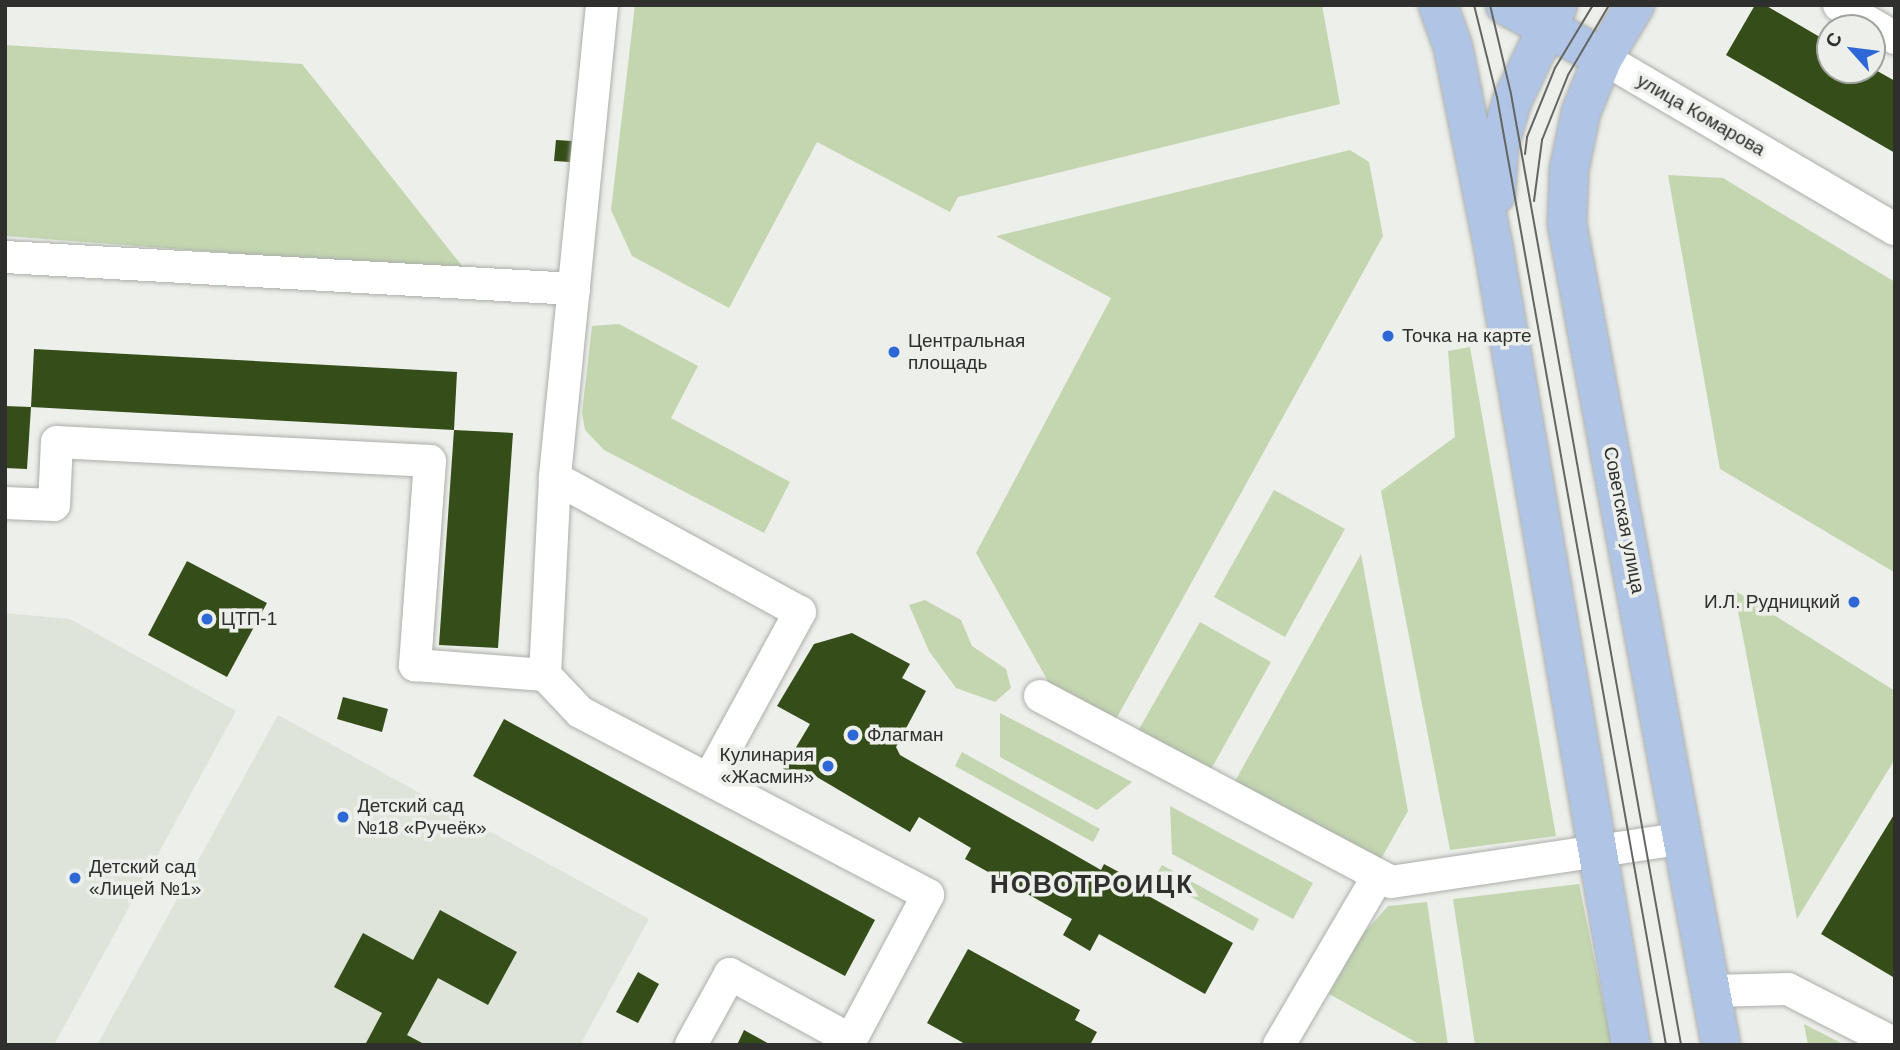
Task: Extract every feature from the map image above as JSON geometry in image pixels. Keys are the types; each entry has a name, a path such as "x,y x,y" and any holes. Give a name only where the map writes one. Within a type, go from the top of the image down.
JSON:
{"main road":[{"path":"1438,5 1453,47 1493,245 1595,851 1631,1045"},
{"name":"улица Комарова","path":"1505,5 1552,16 1604,58"},
{"name":"Советская улица","path":"1634,5 1604,58 1581,112 1569,170 1567,224 1721,1045"},
{"path":"1493,245 1499,145 1512,101 1552,16"}],"street":[{"path":"545,675 555,478 601,5"},
{"path":"1850,8 1895,38"},
{"name":"улица Комарова","path":"1604,58 1895,229"},
{"path":"5,257 574,289"},
{"path":"5,503 54,505 57,442 430,461 415,665 545,675 580,712 928,895 851,1040 730,974 691,1045"},
{"path":"555,478 800,612 709,779"},
{"path":"1040,696 1391,882 1684,838"},
{"path":"1279,1045 1378,876"},
{"path":"1711,991 1788,989 1895,1044"}],"shaded area":[{"name":"Детский сад «Лицей №1»","path":"5,613 70,619 236,711 54,1045 5,1045"},
{"name":"Детский сад №18 «Ручеёк»","path":"278,715 649,919 580,1045 97,1045"}],"green space":[{"path":"635,5 1322,5 1340,104 958,197 950,212 817,142 729,308 632,256 611,210"},
{"path":"5,45 302,64 466,271 5,236"},
{"path":"1350,150 1369,162 1383,236 1115,721 1049,683 976,553 1111,298 996,236"},
{"path":"1668,175 1723,178 1895,282 1894,572 1720,469"},
{"path":"619,324 698,366 671,418 790,482 764,533 604,450 585,430 582,413 592,326"},
{"path":"1470,347 1556,836 1450,850 1381,491 1455,437 1448,351"},
{"path":"1274,490 1345,529 1285,637 1214,597"},
{"path":"1361,554 1408,811 1381,859 1369,857 1234,783"},
{"path":"1734,590 1895,691 1895,759 1797,919"},
{"path":"925,600 961,620 972,646 1006,669 1011,688 995,702 956,688 929,651 909,605"},
{"path":"1200,622 1271,662 1210,771 1138,731"},
{"path":"1000,713 1132,782 1097,810 1000,757"},
{"path":"962,752 1100,829 1093,842 955,766"},
{"path":"1170,806 1313,883 1293,919 1172,854"},
{"path":"1162,865 1259,919 1253,931 1155,877"},
{"path":"1579,884 1612,1045 1475,1045 1453,899"},
{"path":"1427,902 1448,1045 1421,1045 1329,994 1362,935 1388,906"},
{"path":"1804,1024 1845,1045 1808,1045"}],"building":[{"path":"1755,5 1765,5 1816,35 1816,84 1886,84 1886,76 1895,81 1895,153 1726,55"},
{"path":"556,140 572,141 570,162 554,161"},
{"path":"34,349 457,372 454,430 31,407"},
{"path":"5,406 31,407 27,469 5,468"},
{"path":"454,430 513,433 498,648 439,645"},
{"name":"ЦТП-1","path":"187,561 267,603 227,677 148,635"},
{"path":"852,633 910,664 902,678 926,691 896,747 900,755 1101,870 1104,864 1130,878 1127,884 1233,943 1205,994 1099,934 1090,951 1063,935 1072,919 965,859 971,848 919,817 910,832 805,770 799,779 783,769 810,724 777,706 814,644"},
{"path":"343,697 388,709 382,732 337,719"},
{"path":"504,719 875,920 845,976 473,776"},
{"path":"1895,813 1895,974 1893,977 1821,934"},
{"path":"440,910 517,952 488,1005 438,978 407,1035 426,1045 365,1045 382,1013 334,987 363,933 413,960"},
{"path":"968,949 1080,1010 1075,1020 1097,1032 1090,1045 967,1045 927,1023"},
{"path":"638,972 659,984 638,1023 616,1012"},
{"path":"744,1030 771,1045 737,1045"}],"tram line":[{"path":"1474,5 1497,97 1666,1045"},
{"path":"1490,5 1511,94 1681,1045"},
{"path":"1525,154 1527,137 1555,68 1593,5"},
{"path":"1534,201 1542,140 1568,75 1609,5"}],"place":[{"name":"Точка на карте","path":"1388,336"},
{"name":"Центральная площадь","path":"894,352"},
{"name":"И.Л. Рудницкий","path":"1854,602"},
{"name":"ЦТП-1","path":"207,619"},
{"name":"Флагман","path":"853,735"},
{"name":"Кулинария «Жасмин»","path":"828,766"},
{"name":"Детский сад №18 «Ручеёк»","path":"343,817"},
{"name":"Детский сад «Лицей №1»","path":"75,878"}],"district":[{"name":"НОВОТРОИЦК","path":"1092,885"}]}
